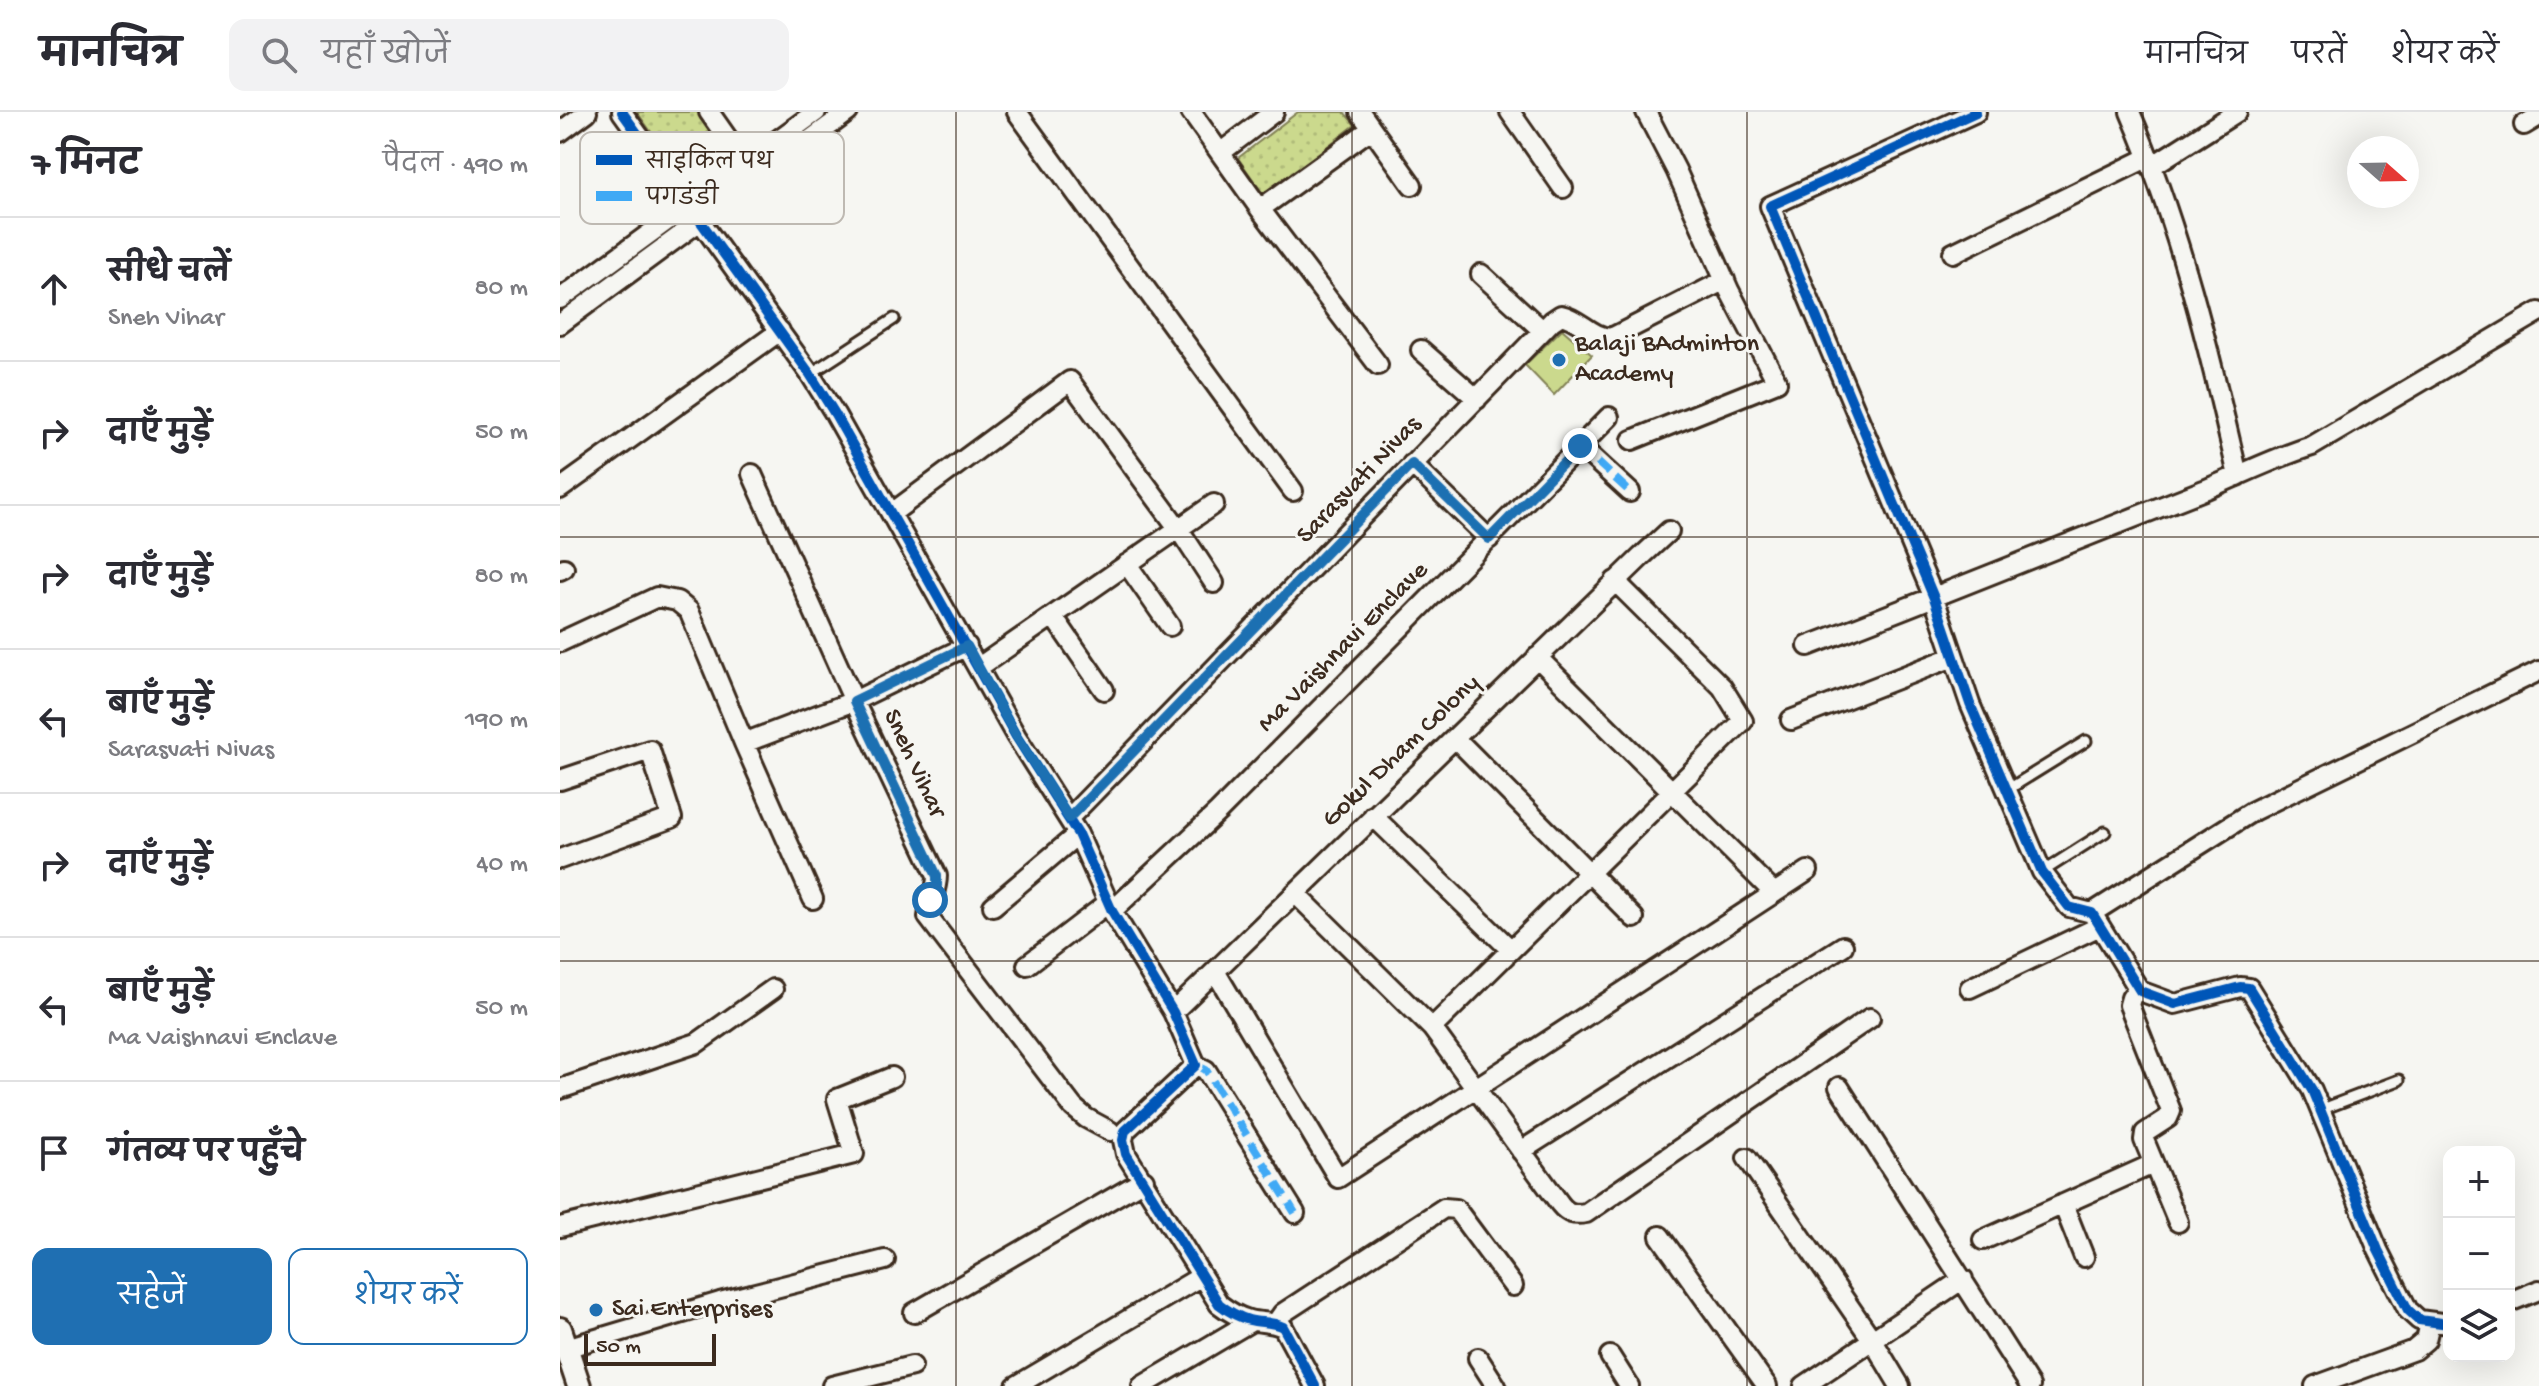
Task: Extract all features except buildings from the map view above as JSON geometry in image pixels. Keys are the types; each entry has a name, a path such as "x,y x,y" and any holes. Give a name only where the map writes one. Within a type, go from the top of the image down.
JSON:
{"street":[{"path":"560,132 587,112"},
{"path":"622,112 637,132"},
{"path":"709,112 723,132"},
{"path":"788,132 816,112"},
{"path":"821,132 848,112"},
{"path":"1017,112 1293,491"},
{"path":"1191,112 1378,365"},
{"path":"1220,153 1274,112"},
{"path":"1360,112 1412,185"},
{"path":"1510,112 1563,188"},
{"path":"1632,440 1777,382 1646,112"},
{"path":"1976,112 1770,206 1934,598 1970,704 2042,872 2069,907 2096,920 2137,989 2175,1004 2240,987 2249,988 2312,1090 2378,1250 2408,1310 2419,1320 2440,1323"},
{"path":"2130,112 2169,212 2199,314 2238,476"},
{"path":"1953,253 2150,161 2237,112"},
{"path":"1260,209 1371,129"},
{"path":"560,299 662,224"},
{"path":"560,324 695,224"},
{"path":"703,224 810,374 892,513 1016,736 1073,826 1110,907 1173,1012 1196,1065 1206,1070 1295,1213"},
{"path":"1481,274 1542,330 1561,315 1597,336 1611,338 1725,280"},
{"path":"1808,646 2312,446 2539,312"},
{"name":"Sarasvati Nivas","path":"993,906 1073,826 1542,330"},
{"path":"560,489 780,331"},
{"path":"1421,350 1477,399"},
{"path":"892,513 1070,381 1178,528 1214,583"},
{"name":"Ma Vaishnavi Enclave","path":"1027,965 1110,907 1218,812 1609,417"},
{"path":"1580,446 1630,492"},
{"path":"1412,464 1489,539"},
{"path":"752,474 854,701 967,646"},
{"path":"979,667 1214,504"},
{"name":"Gokul Dham Colony","path":"1173,1012 1669,531"},
{"path":"1127,564 1170,626"},
{"path":"1432,1028 1743,721 1722,687 1615,581"},
{"path":"560,642 657,597 677,601 689,611 813,899"},
{"path":"1053,616 1104,690"},
{"path":"1537,657 1774,893"},
{"path":"1791,720 1953,657"},
{"path":"1970,988 2096,920 2253,811 2539,671"},
{"name":"Sneh Vihar","path":"744,743 854,701 937,876 928,917 1073,1107 1110,1131"},
{"path":"1455,738 1634,918"},
{"path":"560,780 650,750 672,818 560,859"},
{"path":"1373,816 1511,950"},
{"path":"1215,971 1338,1178 1808,871"},
{"path":"1295,893 1432,1028 1566,1212 1577,1215 1586,1213 1870,1018"},
{"path":"1521,1151 1843,946"},
{"path":"560,1089 697,1043 773,989"},
{"path":"2137,989 2129,1005 2171,1111 2168,1118 2144,1136 2178,1222"},
{"path":"1196,1065 1125,1131 1126,1154 1219,1304 1252,1321 1276,1323 1283,1327 1315,1386"},
{"path":"560,1227 854,1154 837,1099 892,1077"},
{"path":"1839,1087 2030,1386"},
{"path":"1747,1158 1873,1341 1900,1386"},
{"path":"1983,1240 2153,1164"},
{"path":"914,1313 1144,1180"},
{"path":"2063,1204 2084,1257"},
{"path":"1276,1323 1283,1313 1444,1208 1456,1209 1513,1286"},
{"path":"1660,1236 1767,1386"},
{"path":"579,1386 563,1338 885,1260"},
{"path":"1016,1386 1200,1277"},
{"path":"1804,1386 1963,1279"},
{"path":"2515,1300 2539,1290"},
{"path":"1142,1386 1252,1321"},
{"path":"2315,1386 2414,1350 2440,1323"},
{"path":"1610,1356 1629,1386"},
{"path":"1478,1358 1496,1386"},
{"path":"832,1386 912,1366"}],"lane":[{"path":"810,374 894,319"},
{"path":"2006,790 2086,741"},
{"path":"2042,872 2105,832"},
{"path":"2320,1110 2399,1080"}],"green space":[{"path":"637,112 700,112 714,132 651,132"},
{"path":"1298,112 1344,112 1355,125 1264,195 1238,158"},
{"name":"Balaji BAdminton Academy","path":"1562,329 1592,355 1554,395 1525,365"}],"marked path":[{"path":"1580,446 1630,492"},
{"path":"1196,1065 1206,1070 1295,1213"}],"cycle path":[{"path":"622,112 636,132"},
{"path":"1976,112 1770,206 1934,598 1970,704 2042,872 2069,907 2092,913 2140,991 2175,1004 2240,987 2249,988 2312,1090 2378,1250 2408,1310 2419,1320 2443,1323"},
{"path":"702,224 835,414 1016,736 1078,834 1112,911 1173,1012 1196,1065 1125,1131 1126,1154 1219,1304 1245,1319 1283,1327 1315,1386"}],"place":[{"name":"Balaji BAdminton Academy","path":"1559,360"},
{"name":"Sai Enterprises","path":"596,1310"}],"route":[{"path":"930,900 937,886 937,876 854,701 967,646 1016,736 1069,818 1412,464 1489,539 1580,446"}]}
